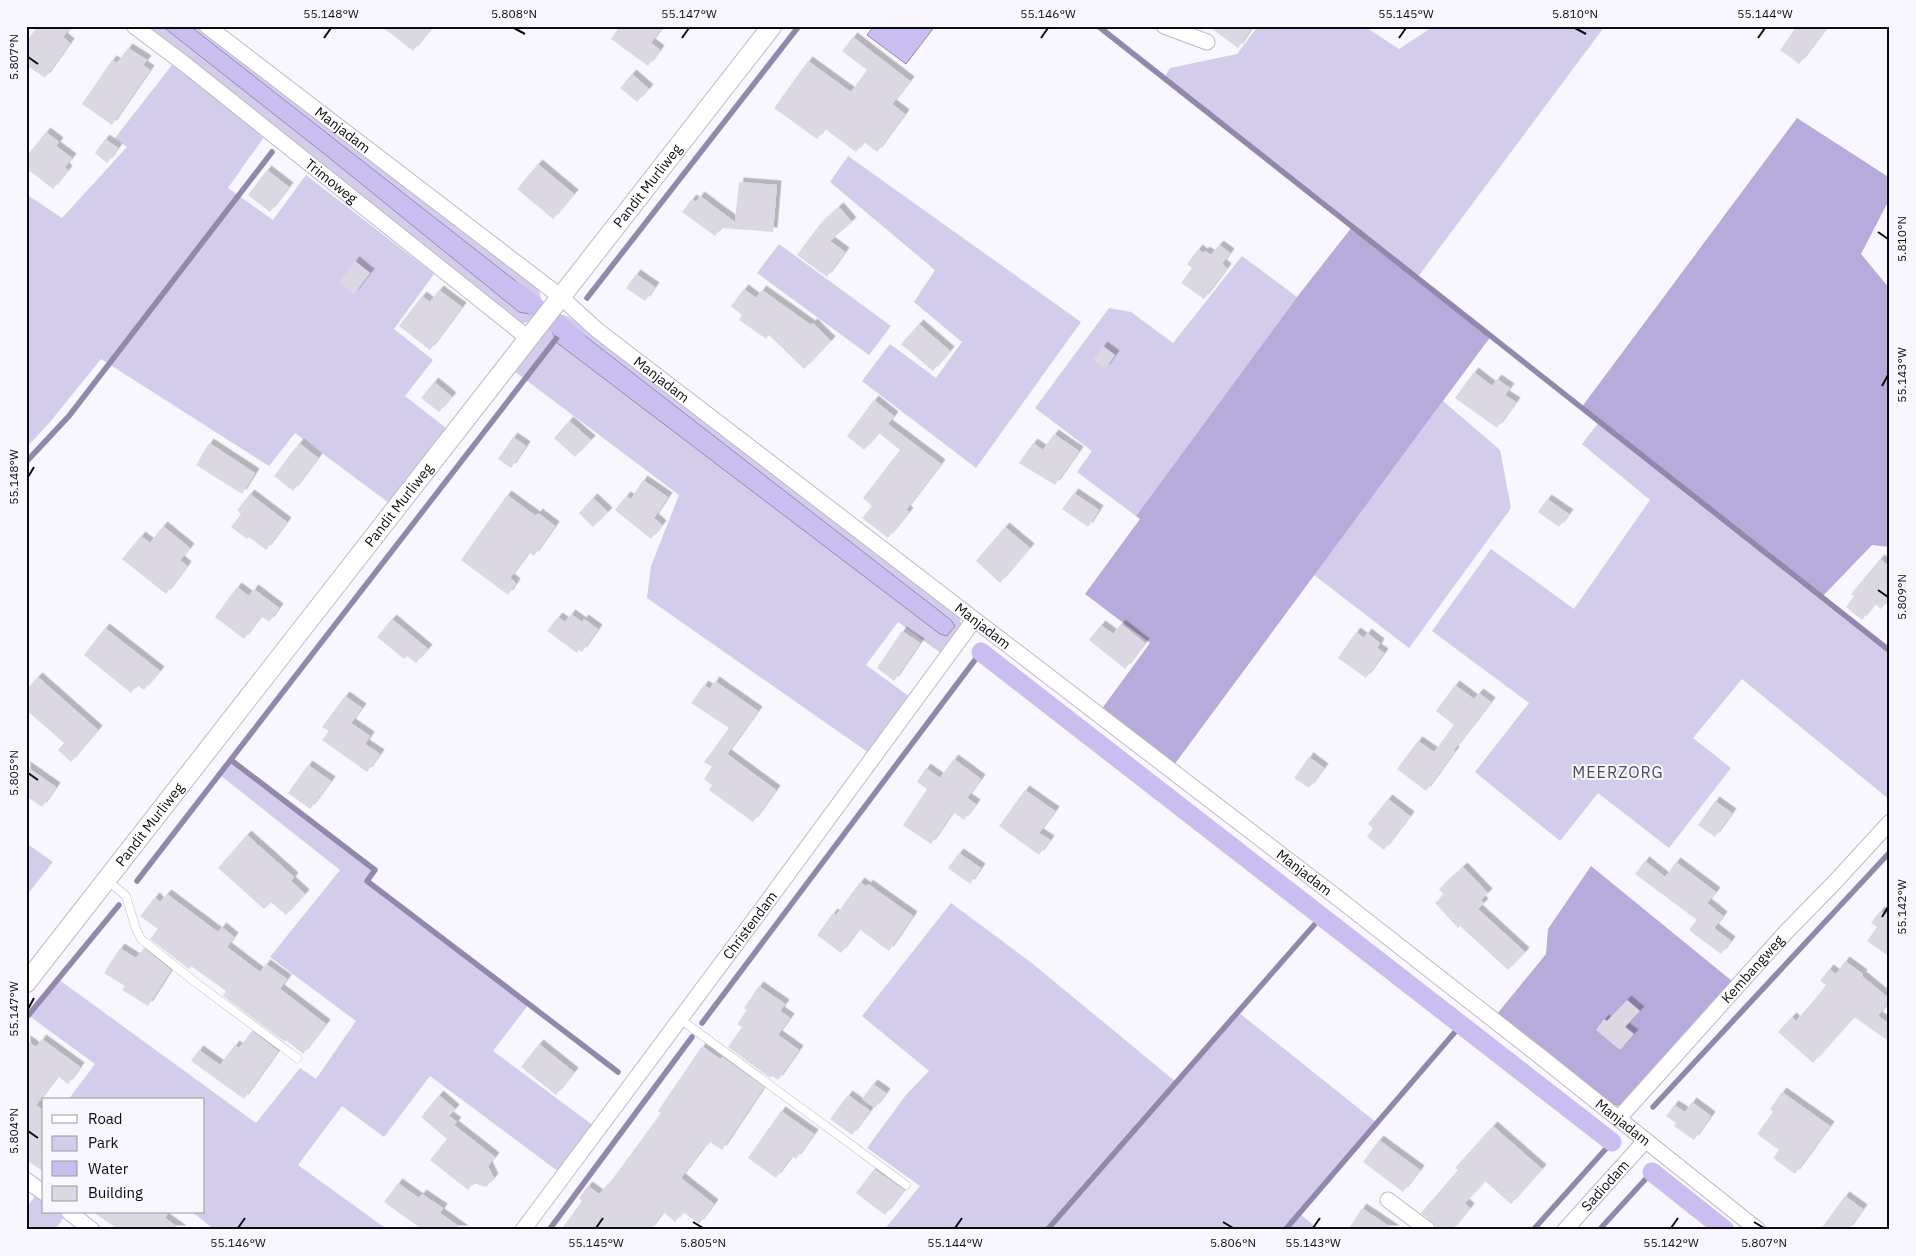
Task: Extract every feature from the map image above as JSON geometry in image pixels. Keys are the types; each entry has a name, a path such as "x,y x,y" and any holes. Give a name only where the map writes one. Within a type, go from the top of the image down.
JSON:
{"street":[{"name":"Trimoweg","path":"134,26 530,336"},
{"name":"Manjadam","path":"207,26 557,301 1339,899 1619,1118 1645,1141 1758,1230"},
{"name":"Pandit Murliweg","path":"26,983 772,26"},
{"path":"1164,26 1206,42"},
{"name":"Christendam","path":"523,1230 974,620"},
{"name":"Kembangweg","path":"1619,1118 1786,932 1890,822"},
{"name":"Sadiodam","path":"1565,1230 1645,1141"},
{"path":"26,1180 42,1192"},
{"path":"1388,1200 1428,1230"},
{"path":"72,1214 92,1230"}],"lane":[{"path":"107,880 126,896 136,928 142,939 195,982 297,1058"},
{"path":"680,1019 906,1185"}],"green space":[{"path":"146,26 162,26 327,156 519,312 529,314 531,293 190,26 197,26 539,290 543,306 529,322 516,322 249,105"},
{"path":"1258,26 1364,26 1399,49 1434,26 1605,26 1417,278 1164,78 1170,68 1237,54"},
{"path":"172,65 264,137 228,188 273,220 306,175 434,274 394,329 433,360 405,396 446,428 389,503 295,433 269,466 101,359 50,422 26,448 26,194 62,218 127,147 115,138"},
{"path":"848,156 1081,322 976,468 862,381 890,344 936,378 962,342 914,302 935,270 830,182"},
{"path":"779,244 891,326 869,355 757,273"},
{"path":"1242,256 1297,297 1136,516 1077,472 1092,451 1035,408 1109,308 1131,312 1173,343"},
{"path":"560,314 582,325 959,617 962,626 942,654 898,622 866,665 910,697 869,753 647,598 651,566 679,495 514,371 554,318","holes":["560,320 571,325 951,620 955,626 947,636 940,634 556,342 552,331"]},
{"path":"1443,401 1500,450 1511,508 1409,648 1314,575"},
{"path":"1599,422 1890,651 1890,800 1742,679 1693,738 1731,768 1669,848 1598,793 1560,841 1475,772 1529,703 1432,631 1491,549 1574,609 1650,500 1582,444"},
{"path":"231,760 375,870 367,881 529,1004 493,1051 594,1126 559,1172 430,1076 384,1137 342,1106 298,1165 388,1230 215,1230 195,1214 205,1214 205,1098 70,1098 95,1064 28,1015 58,979 256,1123 300,1068 316,1079 356,1021 270,957 340,870 220,775"},
{"path":"26,843 53,862 26,896"},
{"path":"951,903 1033,964 1176,1082 1238,1012 1377,1123 1299,1213 1319,1230 884,1230 920,1186 867,1148 906,1095 929,1071 862,1016"},
{"path":"36,1195 42,1200 42,1214 60,1214 64,1217 55,1230 26,1230 26,1208"}],"shaded area":[{"path":"1797,118 1890,178 1890,198 1861,254 1890,289 1890,547 1872,545 1822,597 1581,408"},
{"path":"1352,227 1491,336 1174,765 1101,710 1150,643 1085,594 1140,519 1136,516 1297,297"},
{"path":"1591,866 1732,981 1626,1102 1618,1106 1609,1104 1497,1014 1546,954 1548,929"}],"water":[{"path":"162,26 190,26 531,293 538,303 529,314 519,312 327,156"},
{"path":"874,26 935,26 906,64 867,35"},
{"path":"561,319 951,620 955,626 947,636 940,634 556,342 552,331"}],"building":[{"path":"38,26 71,26 63,37 70,43 45,78 26,65 26,42"},
{"path":"381,26 433,26 413,51"},
{"path":"620,26 663,26 651,43 660,50 648,66 611,39"},
{"path":"1208,26 1253,26 1238,48"},
{"path":"1797,26 1828,26 1799,64 1780,50"},
{"path":"853,37 910,81 892,104 905,114 877,152 864,142 856,152 825,129 817,139 774,108 808,61 851,92 867,70 842,51"},
{"path":"128,48 147,60 143,65 150,70 112,125 82,104 112,60 117,63"},
{"path":"632,74 649,89 637,102 620,88"},
{"path":"46,132 59,142 56,146 72,158 65,167 68,170 53,189 26,168 26,157"},
{"path":"105,139 118,148 107,163 95,153"},
{"path":"538,164 574,194 553,219 517,189"},
{"path":"267,170 289,187 270,212 248,195"},
{"path":"739,182 777,185 773,232 721,228 715,236 682,212 692,199 696,202 700,196 735,222"},
{"path":"839,207 852,222 830,241 845,252 827,277 797,255 820,224"},
{"path":"1219,245 1230,253 1222,264 1227,268 1204,299 1181,283 1192,268 1187,264 1198,249 1203,253 1205,251 1211,255"},
{"path":"355,261 370,273 354,294 339,282"},
{"path":"636,274 655,287 645,301 626,288"},
{"path":"744,289 756,298 762,290 811,325 813,323 831,341 804,369 769,335 766,339 739,320 742,315 731,306"},
{"path":"439,290 462,307 430,350 399,326 422,296 430,302"},
{"path":"919,324 950,351 933,371 901,344"},
{"path":"1103,346 1115,355 1105,369 1093,360"},
{"path":"1474,372 1492,386 1497,379 1510,388 1505,395 1516,402 1497,428 1455,398"},
{"path":"434,382 452,397 439,412 421,398"},
{"path":"874,400 894,416 888,424 941,464 906,510 909,512 888,538 862,518 872,506 863,498 900,450 879,433 864,450 847,436"},
{"path":"569,421 591,440 575,457 554,438"},
{"path":"1054,434 1079,451 1055,485 1019,463 1033,443 1043,450"},
{"path":"513,437 526,446 511,468 498,459"},
{"path":"209,443 255,473 242,494 196,465"},
{"path":"299,443 318,458 293,491 274,476"},
{"path":"643,480 668,497 654,518 662,525 651,539 615,510 626,496 631,499"},
{"path":"1074,493 1099,510 1088,527 1062,509"},
{"path":"250,494 287,522 266,550 249,537 247,539 231,527 241,514 237,510"},
{"path":"507,495 536,516 538,513 555,526 534,556 529,552 510,578 516,583 508,595 461,560"},
{"path":"593,498 608,512 593,527 579,513"},
{"path":"1547,499 1569,514 1559,527 1538,512"},
{"path":"163,526 190,548 180,560 187,566 166,594 122,559 141,536 150,543"},
{"path":"1005,527 1030,548 1000,583 976,561"},
{"path":"1880,559 1890,567 1890,598 1881,609 1875,604 1862,620 1846,607 1854,596 1851,594"},
{"path":"237,587 249,596 254,589 279,608 269,622 261,616 244,639 215,617"},
{"path":"571,614 582,622 584,619 598,629 582,652 579,650 577,653 547,631 558,617 565,622"},
{"path":"392,619 428,649 416,663 407,656 404,659 377,637"},
{"path":"1121,624 1145,643 1125,669 1089,640 1101,625 1113,634"},
{"path":"105,628 160,671 144,690 137,685 131,693 84,655"},
{"path":"902,631 920,643 894,681 877,668"},
{"path":"1356,632 1364,638 1367,633 1380,643 1377,648 1384,653 1366,678 1338,658"},
{"path":"38,677 98,730 71,762 58,750 64,743 26,710 26,690"},
{"path":"715,681 758,711 727,754 776,790 753,822 709,790 712,785 704,779 712,767 704,762 729,728 691,703 704,685 710,689"},
{"path":"1455,685 1474,699 1479,693 1491,702 1454,750 1426,791 1397,769 1418,741 1434,752 1454,725 1436,711"},
{"path":"345,696 362,708 351,723 370,736 365,744 380,754 367,772 322,740 329,731 322,727"},
{"path":"1309,757 1324,768 1309,788 1294,778"},
{"path":"954,759 981,779 967,798 976,804 964,820 953,812 931,844 903,825 927,789 917,782 926,768 940,778"},
{"path":"308,765 331,781 310,809 288,793"},
{"path":"26,766 56,787 42,807 26,796"},
{"path":"1025,790 1055,811 1039,833 1050,840 1039,855 999,826"},
{"path":"1388,799 1410,816 1384,850 1367,837 1373,828 1368,824"},
{"path":"1715,801 1732,813 1715,837 1698,825"},
{"path":"247,835 294,877 291,881 305,894 286,915 271,902 264,909 218,868"},
{"path":"959,853 981,868 970,884 948,868"},
{"path":"1645,861 1665,877 1676,862 1716,892 1707,903 1723,916 1714,928 1731,941 1721,954 1689,930 1697,920 1635,874"},
{"path":"1463,867 1488,893 1481,900 1484,903 1478,909 1525,952 1508,970 1460,926 1458,928 1435,903 1444,895 1439,889"},
{"path":"860,882 867,887 868,884 913,916 889,951 859,929 841,953 817,935 833,913 836,915"},
{"path":"167,894 218,932 222,927 234,937 227,947 260,972 266,964 287,979 280,989 326,1024 303,1054 223,996 226,991 191,966 189,969 150,939 158,929 140,916 155,897 160,902"},
{"path":"1890,910 1890,957 1867,941 1877,927 1871,923 1880,911 1886,915"},
{"path":"120,948 136,958 144,948 171,970 148,1006 122,990 125,986 104,973"},
{"path":"1845,961 1863,974 1862,976 1890,999 1878,1016 1890,1024 1890,1042 1854,1017 1813,1063 1778,1032 1792,1017 1796,1021 1816,998 1826,985 1820,981 1829,969 1836,974"},
{"path":"759,986 785,1004 780,1011 790,1018 778,1035 799,1050 778,1080 772,1076 770,1078 728,1047 742,1027 737,1024 747,1010 744,1008"},
{"path":"1627,1000 1640,1011 1625,1027 1634,1034 1620,1050 1596,1030 1604,1019 1607,1021"},
{"path":"252,1031 278,1051 244,1099 191,1061 199,1050 220,1065 235,1045 239,1048"},
{"path":"42,1039 80,1067 68,1084 58,1076 36,1105 42,1110 42,1171 26,1160 26,1040 36,1047"},
{"path":"539,1044 574,1072 556,1095 521,1067"},
{"path":"702,1046 720,1059 722,1057 764,1087 722,1150 710,1142 708,1146 706,1144 681,1178 714,1204 699,1224 683,1212 675,1222 663,1212 650,1230 561,1230 582,1201 579,1198 588,1186 599,1194 611,1181 661,1113 658,1111"},
{"path":"873,1084 886,1093 875,1108 862,1099"},
{"path":"1782,1092 1830,1126 1795,1174 1773,1158 1779,1150 1757,1134 1773,1112 1770,1109"},
{"path":"439,1095 455,1109 449,1116 457,1122 454,1125 495,1157 488,1166 494,1178 486,1187 473,1183 468,1190 430,1160 447,1139 421,1117"},
{"path":"848,1095 870,1111 852,1135 830,1119"},
{"path":"1692,1102 1711,1116 1694,1140 1674,1126 1676,1123 1666,1116 1674,1105 1685,1112"},
{"path":"781,1111 814,1134 796,1159 792,1156 776,1178 748,1158"},
{"path":"1493,1126 1542,1169 1511,1204 1485,1181 1465,1203 1470,1208 1452,1230 1441,1230 1421,1213 1458,1170 1455,1168"},
{"path":"1379,1140 1420,1170 1403,1192 1363,1162"},
{"path":"874,1169 904,1190 885,1215 856,1193"},
{"path":"398,1183 419,1198 422,1194 443,1208 440,1213 464,1230 423,1230 384,1202"},
{"path":"1845,1196 1863,1209 1848,1230 1820,1230"},
{"path":"1362,1208 1395,1230 1348,1230"},
{"path":"96,1214 168,1214 165,1218 182,1230 119,1230"}],"waterway":[{"path":"587,298 799,26"},
{"path":"1098,26 1890,651"},
{"path":"26,462 69,416 272,152"},
{"path":"515,291 576,339"},
{"path":"137,881 559,335"},
{"path":"702,1023 981,652"},
{"path":"981,652 1612,1142"},
{"path":"231,760 375,870 367,881 618,1072"},
{"path":"1653,1107 1890,852"},
{"path":"26,1018 119,905"},
{"path":"1047,1230 1322,916"},
{"path":"1285,1230 1461,1025"},
{"path":"549,1230 692,1037"},
{"path":"1533,1230 1612,1142"},
{"path":"1599,1230 1652,1172"},
{"path":"1652,1172 1725,1230"}],"district":[{"name":"MEERZORG","path":"1618,772"}]}
